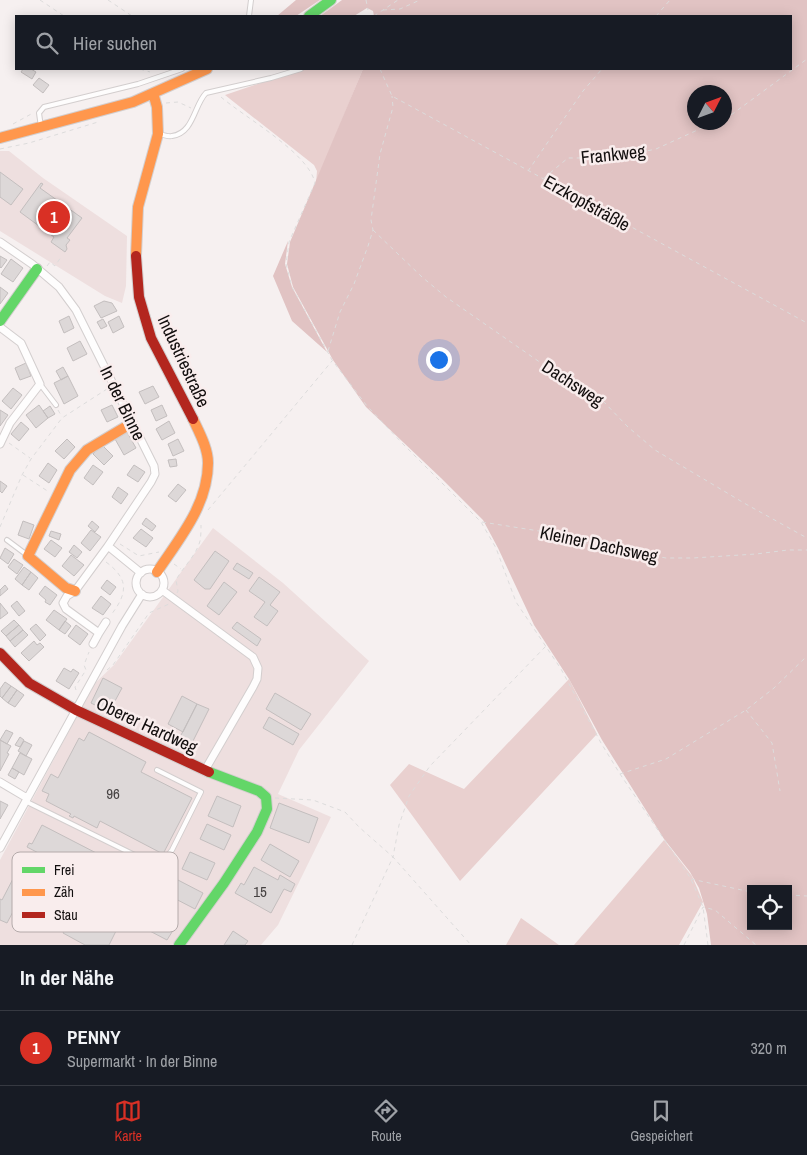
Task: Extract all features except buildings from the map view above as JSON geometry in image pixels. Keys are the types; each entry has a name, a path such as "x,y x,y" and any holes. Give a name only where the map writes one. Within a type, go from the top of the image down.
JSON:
{"street":[{"path":"310,15 331,0"},
{"path":"0,138 133,102 205,70"},
{"name":"Industriestraße","path":"153,93 157,107 158,134 138,207 135,248 139,297 151,338 188,407 201,436 208,461 206,484 196,514 157,572"},
{"name":"In der Binne","path":"0,242 59,287 76,310 154,466 155,474 113,539 75,591 67,596 63,603 66,609 99,633"},
{"path":"1,441 10,423 40,384 21,343 0,321 39,271"},
{"path":"75,591 66,588 28,556 70,470 87,450 132,423"},
{"path":"108,546 141,573"},
{"path":"147,570 157,572 163,578 164,586 162,590 155,596 150,597 142,594 138,590 136,583 141,573 147,570"},
{"name":"Oberer Hardweg","path":"162,590 254,657 258,668 257,679 253,687 205,770"},
{"path":"0,848 122,626 142,594"},
{"path":"93,644 106,622"},
{"name":"Oberer Hardweg","path":"0,653 29,683 76,710 205,770 259,791 266,797"},
{"path":"0,782 26,800"},
{"path":"179,945 224,883 257,832 267,808 266,797"}],"lane":[{"path":"249,15 251,0"},
{"path":"41,128 39,113 44,107 138,84 179,70"},
{"path":"158,134 173,136 183,131 190,124 202,96 206,93 298,70"},
{"path":"40,384 56,405"},
{"path":"7,540 28,556"},
{"path":"156,770 200,792 171,852"},
{"path":"26,800 130,852"}],"path":[{"path":"40,0 62,15"},
{"path":"108,0 130,15"},
{"path":"366,0 368,10"},
{"path":"376,15 398,0"},
{"path":"383,10 400,9 420,0"},
{"path":"657,15 670,0"},
{"path":"732,114 807,59"},
{"path":"328,352 338,318 354,284 373,230 371,220 380,154 394,107 392,96 380,70"},
{"path":"528,171 583,91 601,70"},
{"path":"215,90 222,98 299,156 314,176 315,183 289,242 286,264 292,287 332,360 367,406 481,522 496,548 516,602 561,668 601,743 620,774 691,879 703,907 708,945"},
{"name":"Erzkopfsträßle","path":"392,96 807,323"},
{"path":"157,107 168,102 178,102 196,111"},
{"path":"8,127 34,113 39,113"},
{"path":"0,149 29,143 99,122"},
{"name":"Frankweg","path":"543,179 568,158 613,158 656,149 698,130"},
{"name":"Dachsweg","path":"373,230 446,297 577,388 602,400 628,427 655,450 807,538"},
{"path":"39,271 50,262 55,266 61,257"},
{"path":"205,514 332,360"},
{"path":"0,527 1,520 31,459 62,418 114,384"},
{"path":"56,405 62,418"},
{"path":"1,441 31,459"},
{"path":"22,475 56,497"},
{"path":"104,672 113,665 149,613 160,606 167,606 178,591 176,580 194,553 200,540 202,521"},
{"name":"Kleiner Dachsweg","path":"481,522 539,531 568,537 596,546 666,558 693,558 807,550"},
{"path":"113,539 126,550 139,556 159,552 182,569"},
{"path":"100,557 116,569 124,585 124,592 120,603 106,622"},
{"path":"84,695 77,691 75,687 86,670 84,665 85,658 93,644"},
{"path":"352,945 393,858 399,825 409,796 430,766 546,646"},
{"path":"620,774 666,759 746,710 774,688 807,656"},
{"path":"746,710 772,743 780,791"},
{"path":"266,797 313,800 345,812 393,858 471,945"},
{"path":"691,879 747,891"},
{"path":"792,895 807,896"},
{"path":"684,945 703,907"},
{"path":"703,907 715,910 756,945"}],"shaded area":[{"path":"296,0 320,0 298,15 278,15"},
{"path":"342,0 807,0 807,945 711,945 707,914 699,888 690,872 664,839 602,740 569,679 534,625 483,520 366,407 333,360 293,287 287,264 290,242 363,70 792,70 792,15 374,15 373,11 367,8 356,15 321,15"},
{"path":"299,70 363,70 316,183 317,171 314,165 225,95"},
{"path":"0,151 9,151 43,178 127,236 126,286 122,303 105,296 0,231"},
{"path":"288,241 285,264 292,287 327,352 292,321 273,276"},
{"path":"213,528 283,583 369,661 299,750 278,794 331,817 278,925 261,945 0,945 0,860 92,686 114,665"},
{"path":"569,679 597,734 460,881 390,785 409,764 464,789"},
{"path":"664,840 692,876 703,902 679,945 574,945"},
{"path":"521,918 559,945 506,945"}],"traffic: fast":[{"path":"310,15 331,0"},
{"path":"0,321 37,269"},
{"path":"179,945 224,883 257,832 267,809 266,797 259,791 209,772"}],"traffic: slow":[{"path":"0,138 133,102 205,70"},
{"path":"136,256 138,207 158,134 157,107 153,93"},
{"path":"157,572 191,521 198,507 207,478 208,463 206,452 203,440 193,419"},
{"path":"75,591 66,588 28,556 70,470 87,450 132,423"}],"traffic: jam":[{"path":"136,256 139,297 151,338 193,419"},
{"path":"0,653 29,683 76,710 209,772"}],"place":[{"name":"PENNY","path":"54,217"}]}
